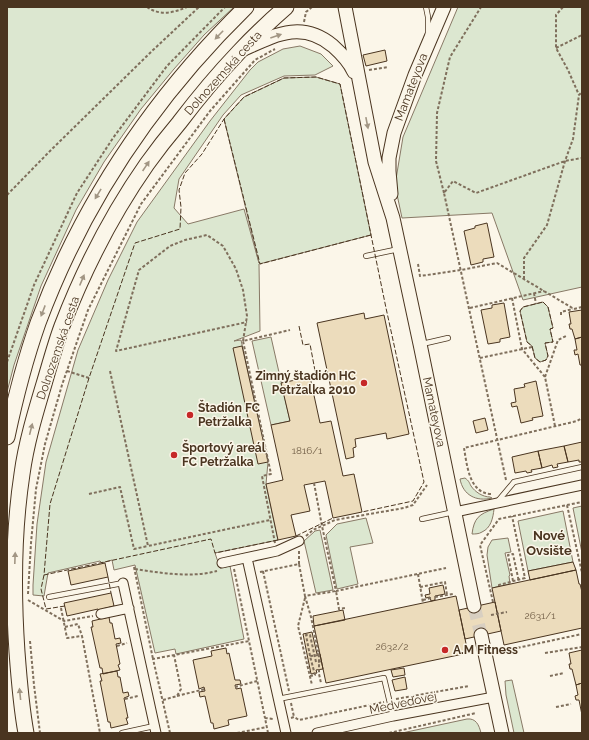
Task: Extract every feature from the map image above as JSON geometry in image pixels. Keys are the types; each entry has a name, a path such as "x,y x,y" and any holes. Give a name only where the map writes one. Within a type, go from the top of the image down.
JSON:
{"main road":[{"name":"Dolnozemská cesta","path":"7,437 30,347 40,317 74,239 95,200 136,136 174,84 211,42 246,7"},
{"name":"Dolnozemská cesta","path":"26,733 19,682 15,539 22,474 35,415 55,347 84,276 117,211 136,180 156,151 198,99 240,51 286,7"}],"street":[{"name":"Mamateyova","path":"444,7 409,90 394,133 391,143 389,171 393,218 399,249 474,606"},
{"name":"Mamateyova","path":"347,9 357,72 375,162 393,218"},
{"path":"240,51 269,38 283,34 297,31 310,33 318,36 342,54 351,66 360,85"},
{"path":"455,512 582,485"},
{"path":"221,567 247,558 277,551 299,542"},
{"path":"247,558 286,733"},
{"path":"123,583 155,729"},
{"path":"101,614 129,608"},
{"path":"481,636 502,733"},
{"name":"Medveďovej","path":"317,733 393,716 494,697"}],"lane":[{"path":"426,7 428,17 427,46"},
{"path":"366,256 399,249"},
{"path":"420,344 448,338"},
{"path":"496,503 514,482 582,467"},
{"path":"422,519 455,512"},
{"path":"49,597 123,583"},
{"path":"278,699 384,678 393,716"},
{"path":"122,733 155,729"}],"path":[{"path":"147,7 152,10 165,13 177,11 187,7"},
{"path":"7,195 140,62 199,7"},
{"path":"481,7 450,57 437,113 436,161 497,440 509,489 495,494 486,494 475,487 470,474 464,448 497,440 555,426 577,421 582,418"},
{"path":"524,279 524,258 547,225 565,161 573,139 579,95 556,48 556,14 563,7"},
{"path":"556,48 582,35"},
{"path":"17,596 31,542 36,489 45,444 62,385 88,310 141,204 210,111 255,60 276,49"},
{"path":"357,72 388,67"},
{"path":"579,95 582,92"},
{"path":"444,193 453,181 476,193 565,161 582,158"},
{"path":"247,322 116,351 139,270 170,246 185,240 207,235 223,246 236,269 243,290 247,316 247,322 243,341 271,474 262,476 274,541"},
{"path":"418,264 420,276 497,263 574,309"},
{"path":"469,308 545,291"},
{"path":"534,293 536,304"},
{"path":"512,298 522,349 545,378 555,426"},
{"path":"561,315 561,312 582,307"},
{"path":"243,341 290,330"},
{"path":"545,378 558,340 566,336"},
{"path":"480,358 532,347"},
{"path":"67,371 89,378"},
{"path":"110,371 148,546"},
{"path":"314,483 339,609 346,608"},
{"path":"299,542 313,530 335,520 404,508 413,505 427,485"},
{"path":"89,494 120,487 134,549 270,520"},
{"path":"493,602 480,545 500,519 582,502"},
{"path":"567,505 581,559 582,573"},
{"path":"499,586 525,578 512,516"},
{"path":"513,581 508,555 513,554 519,582"},
{"path":"250,574 299,564 305,596 314,627 319,655 320,677"},
{"path":"170,733 134,568 167,574 206,574 221,567"},
{"path":"233,567 268,733"},
{"path":"305,596 446,568"},
{"path":"263,571 294,717"},
{"path":"418,574 423,601 431,598"},
{"path":"420,587 445,582 447,595"},
{"path":"435,598 453,594"},
{"path":"17,596 28,604"},
{"path":"17,596 64,621 101,614"},
{"path":"305,596 298,626 314,692"},
{"path":"61,608 67,638 82,636"},
{"path":"491,615 507,612"},
{"path":"65,627 78,624 82,636 100,733"},
{"path":"503,651 582,634"},
{"path":"310,676 315,675 306,636 310,635 316,662 322,661"},
{"path":"30,639 40,733"},
{"path":"154,659 248,641"},
{"path":"117,646 128,643"},
{"path":"545,653 582,647"},
{"path":"174,655 181,689 177,696"},
{"path":"310,656 319,655"},
{"path":"550,676 564,673"},
{"path":"235,687 257,681"},
{"path":"265,718 283,719 294,717 299,720 390,700 469,686"},
{"path":"163,700 205,689"},
{"path":"125,700 139,696"},
{"path":"556,707 571,704"},
{"path":"389,733 476,713"},
{"path":"237,733 267,727"}],"green space":[{"path":"7,7 234,7 204,35 174,69 141,109 104,162 76,210 41,286 14,365 7,392"},
{"path":"458,7 582,7 582,287 523,300 492,213 402,218 395,185 403,137"},
{"path":"300,46 321,54 333,66 315,75 284,76 241,95 223,115 179,179 174,208 188,224 244,209 259,263 224,119 244,97 284,78 316,77 340,84 371,235 259,264 260,331 234,341 241,340 268,462 266,484 278,540 215,553 220,568 230,566 244,639 176,654 175,649 155,653 135,565 114,570 112,560 102,563 100,561 48,573 44,596 33,595 37,524 46,462 78,350 108,280 137,222 210,121 250,70 258,62 283,49"},
{"path":"543,302 548,307 553,328 550,329 553,342 545,343 548,356 546,360 540,362 535,358 532,346 527,342 520,311 523,307"},
{"path":"271,337 290,421 271,425 252,341"},
{"path":"465,478 477,492 492,498 481,499 471,496 464,489 460,479"},
{"path":"582,506 582,553 573,508"},
{"path":"494,509 488,528 480,533 472,534 474,524 478,517"},
{"path":"563,511 573,562 528,571 518,521"},
{"path":"366,518 373,543 350,547 358,584 337,589 326,535 337,524"},
{"path":"320,530 333,590 316,593 304,541 315,531"},
{"path":"508,538 511,552 505,553 510,575 510,584 492,588 487,555 488,547 492,540"},
{"path":"512,680 524,733 514,733 506,695 505,681"},
{"path":"467,719 473,720 477,723 481,733 402,733"}],"building":[{"path":"385,50 387,61 366,66 363,55"},
{"path":"487,223 494,257 483,259 483,262 471,265 464,231"},
{"path":"504,303 510,337 500,339 500,342 488,344 481,310 492,308 492,305"},
{"path":"582,310 582,337 575,339 572,329 570,329 569,324 571,324 569,312"},
{"name":"Zimný štadión HC Petržalka 2010","path":"364,313 365,319 384,315 409,434 387,439 386,433 355,439 356,447 353,448 354,457 346,459 317,323"},
{"path":"582,337 582,365 580,365 578,354 575,355 574,350 577,350 575,339"},
{"path":"242,346 268,462 258,464 233,348"},
{"path":"310,377 320,423 331,421 343,476 354,474 362,512 333,518 325,481 304,485 310,511 291,515 296,536 278,540 266,484 283,480 271,425 290,421 281,383"},
{"path":"536,381 543,416 532,418 533,420 521,423 517,406 512,407 511,403 516,402 514,389 525,387 524,384"},
{"path":"485,418 488,430 476,433 473,421"},
{"path":"582,442 582,462 579,462 579,460 568,462 564,446"},
{"path":"564,446 568,462 557,464 558,467 553,468 552,465 542,468 538,451"},
{"path":"538,451 542,468 531,470 532,472 527,473 526,471 515,473 512,457"},
{"path":"573,562 576,570 530,580 528,571"},
{"path":"105,563 108,577 71,585 68,571"},
{"path":"576,570 582,592 582,628 504,645 492,588"},
{"path":"443,585 445,594 435,596 435,600 431,601 430,597 426,598 425,595 430,594 429,588"},
{"path":"111,593 114,606 102,609 103,612 99,612 98,609 67,616 64,603"},
{"path":"456,596 468,653 326,683 314,626"},
{"path":"495,602 501,631 465,639 459,610"},
{"path":"343,610 345,620 314,626 313,616"},
{"path":"109,617 110,623 112,623 115,639 120,638 121,643 116,644 120,664 118,665 120,670 103,674 102,668 100,668 91,627 93,627 92,621"},
{"path":"312,632 317,654 320,654 323,669 316,670 317,673 311,674 303,634"},
{"path":"226,648 227,654 229,653 235,680 240,680 241,684 235,685 236,689 241,688 247,716 228,720 229,725 214,729 213,723 211,723 205,696 200,697 199,692 205,691 204,687 199,689 193,660 212,656 211,651"},
{"path":"582,650 582,683 576,685 572,669 570,669 569,664 571,664 569,653"},
{"path":"404,668 405,675 393,677 391,670"},
{"path":"117,671 118,677 120,677 123,693 128,692 129,696 124,698 128,724 111,728 110,722 108,722 100,674"},
{"path":"405,677 407,689 395,691 392,680"},
{"path":"582,683 582,715 579,700 576,700 575,696 578,695 576,685"}],"tunnel":[{"path":"474,606 481,635"}],"fence":[{"path":"278,540 215,553 211,539 44,575 50,504 89,378 135,243 180,229 181,207 179,190 185,173 202,154 224,119 244,97 284,78 316,77 340,84 386,308 424,482 413,501 362,512"},
{"path":"224,119 260,264 371,235"},
{"path":"543,302 548,307 553,328 550,329 553,342 545,343 548,356 546,360 540,362 535,358 532,346 527,342 520,311 523,307 543,302"},
{"path":"299,326 303,345 310,344 316,376 310,377"},
{"path":"296,536 333,518"},
{"path":"44,575 41,589 46,609 65,606"},
{"path":"108,577 111,593"}],"place":[{"name":"Zimný štadión HC Petržalka 2010","path":"364,383"},
{"name":"Štadión FC Petržalka","path":"190,415"},
{"name":"Športový areál FC Petržalka","path":"174,455"},
{"name":"A.M Fitness","path":"445,650"}],"district":[{"name":"Nové Ovsište","path":"549,542"}]}
